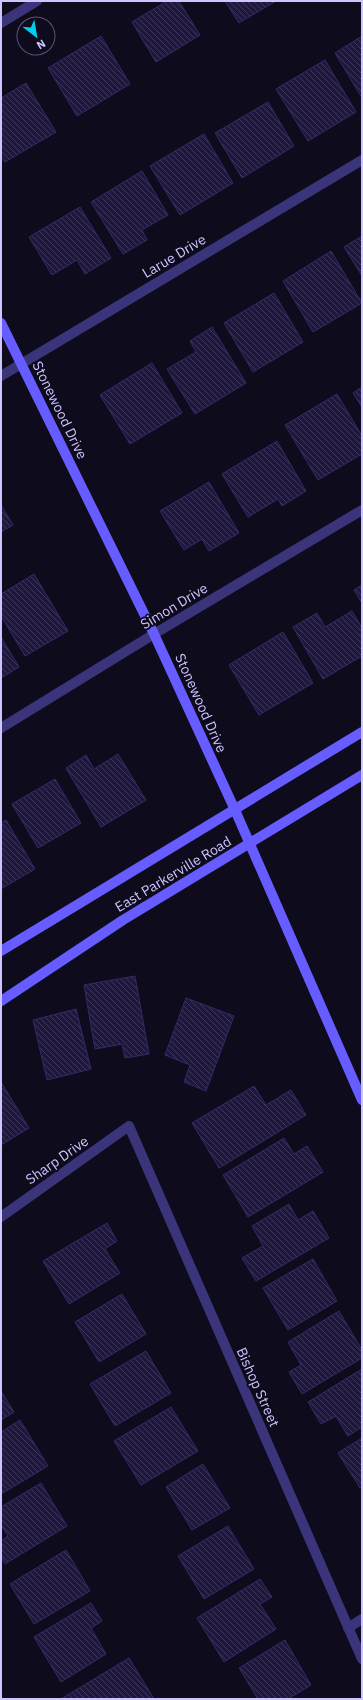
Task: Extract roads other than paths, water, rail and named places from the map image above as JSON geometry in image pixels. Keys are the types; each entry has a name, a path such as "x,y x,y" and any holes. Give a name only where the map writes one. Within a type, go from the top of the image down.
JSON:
{"street":[{"path":"1,23 37,1"},
{"name":"Larue Drive","path":"1,376 362,160"},
{"name":"Stonewood Drive","path":"1,323 154,634 235,810 362,1100"},
{"name":"Simon Drive","path":"1,728 154,634 362,510"},
{"name":"East Parkerville Road","path":"1,951 362,732"},
{"name":"East Parkerville Road","path":"1,1001 123,920 362,775"},
{"name":"Sharp Drive","path":"1,1217 129,1126"},
{"name":"Bishop Street","path":"129,1126 362,1659"},
{"path":"348,1628 362,1619"}]}
